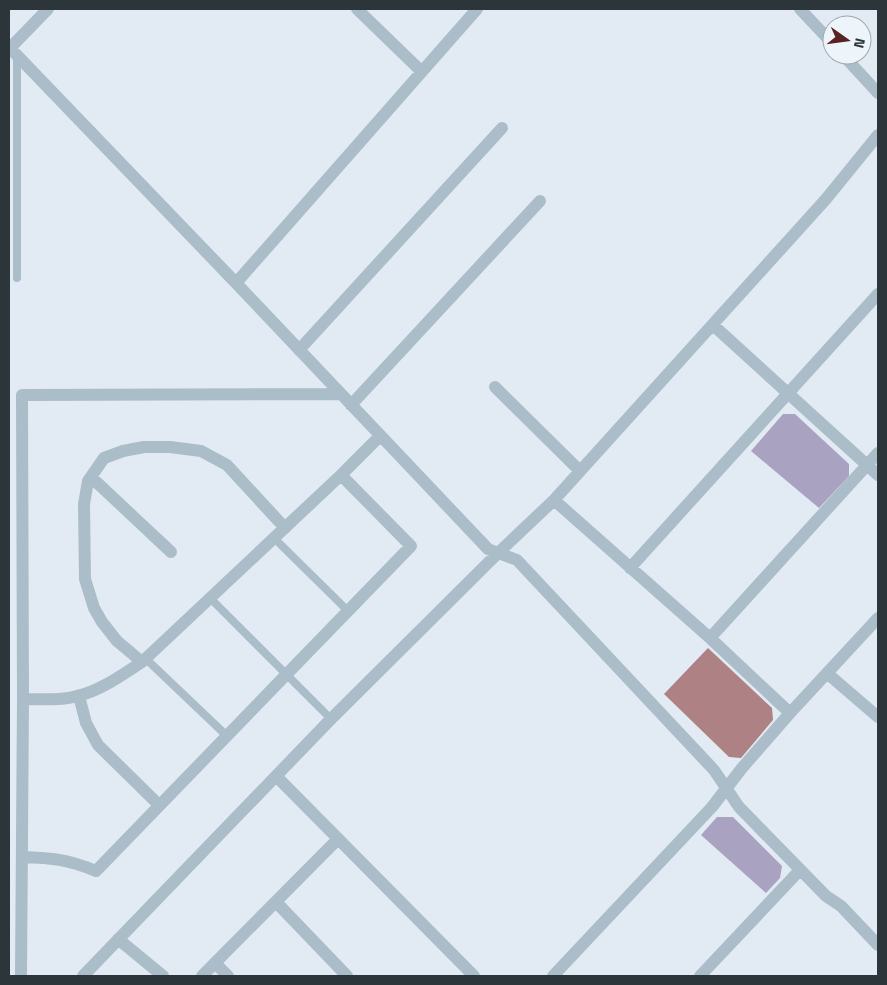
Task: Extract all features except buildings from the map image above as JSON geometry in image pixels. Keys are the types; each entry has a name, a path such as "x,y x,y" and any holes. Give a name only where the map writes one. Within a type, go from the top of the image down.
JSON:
{"street":[{"path":"48,9 12,50 488,549 496,554 517,560 714,770 739,807 826,896 841,906 878,944"},
{"path":"357,9 421,71"},
{"path":"236,283 477,9"},
{"path":"800,9 822,32"},
{"path":"852,65 878,93"},
{"path":"298,350 502,128"},
{"path":"83,976 331,719 496,554 554,500 826,199 878,135"},
{"path":"351,405 540,201"},
{"path":"630,568 878,294"},
{"path":"713,324 878,475"},
{"path":"495,387 580,471"},
{"path":"21,976 23,699 22,395 340,394"},
{"path":"23,699 79,696 119,677 143,660 285,528 380,436"},
{"path":"143,660 117,641 107,628 94,608 85,579 84,504 88,481 104,458 144,447 170,447 201,451 227,465 285,528"},
{"path":"710,638 878,453"},
{"path":"22,858 53,858 75,862 96,871 410,546 341,475"},
{"path":"91,477 171,552"},
{"path":"554,500 710,638 790,713"},
{"path":"553,976 712,807 742,768 790,713 878,618"},
{"path":"828,674 878,717"},
{"path":"79,696 86,723 98,745 159,805"},
{"path":"276,776 474,976"},
{"path":"202,976 338,839"},
{"path":"700,976 800,870"},
{"path":"276,902 348,976"},
{"path":"118,939 163,976"},
{"path":"215,963 228,976"}],"lane":[{"path":"12,50 17,278"},
{"path":"274,538 348,611"},
{"path":"210,598 331,719"},
{"path":"143,660 227,736"}],"shaded area":[{"path":"783,414 795,414 849,464 849,476 819,508 751,451"},
{"path":"708,648 772,708 773,720 741,758 729,757 664,694"},
{"path":"717,817 733,817 782,866 780,878 766,893 701,835"}]}
